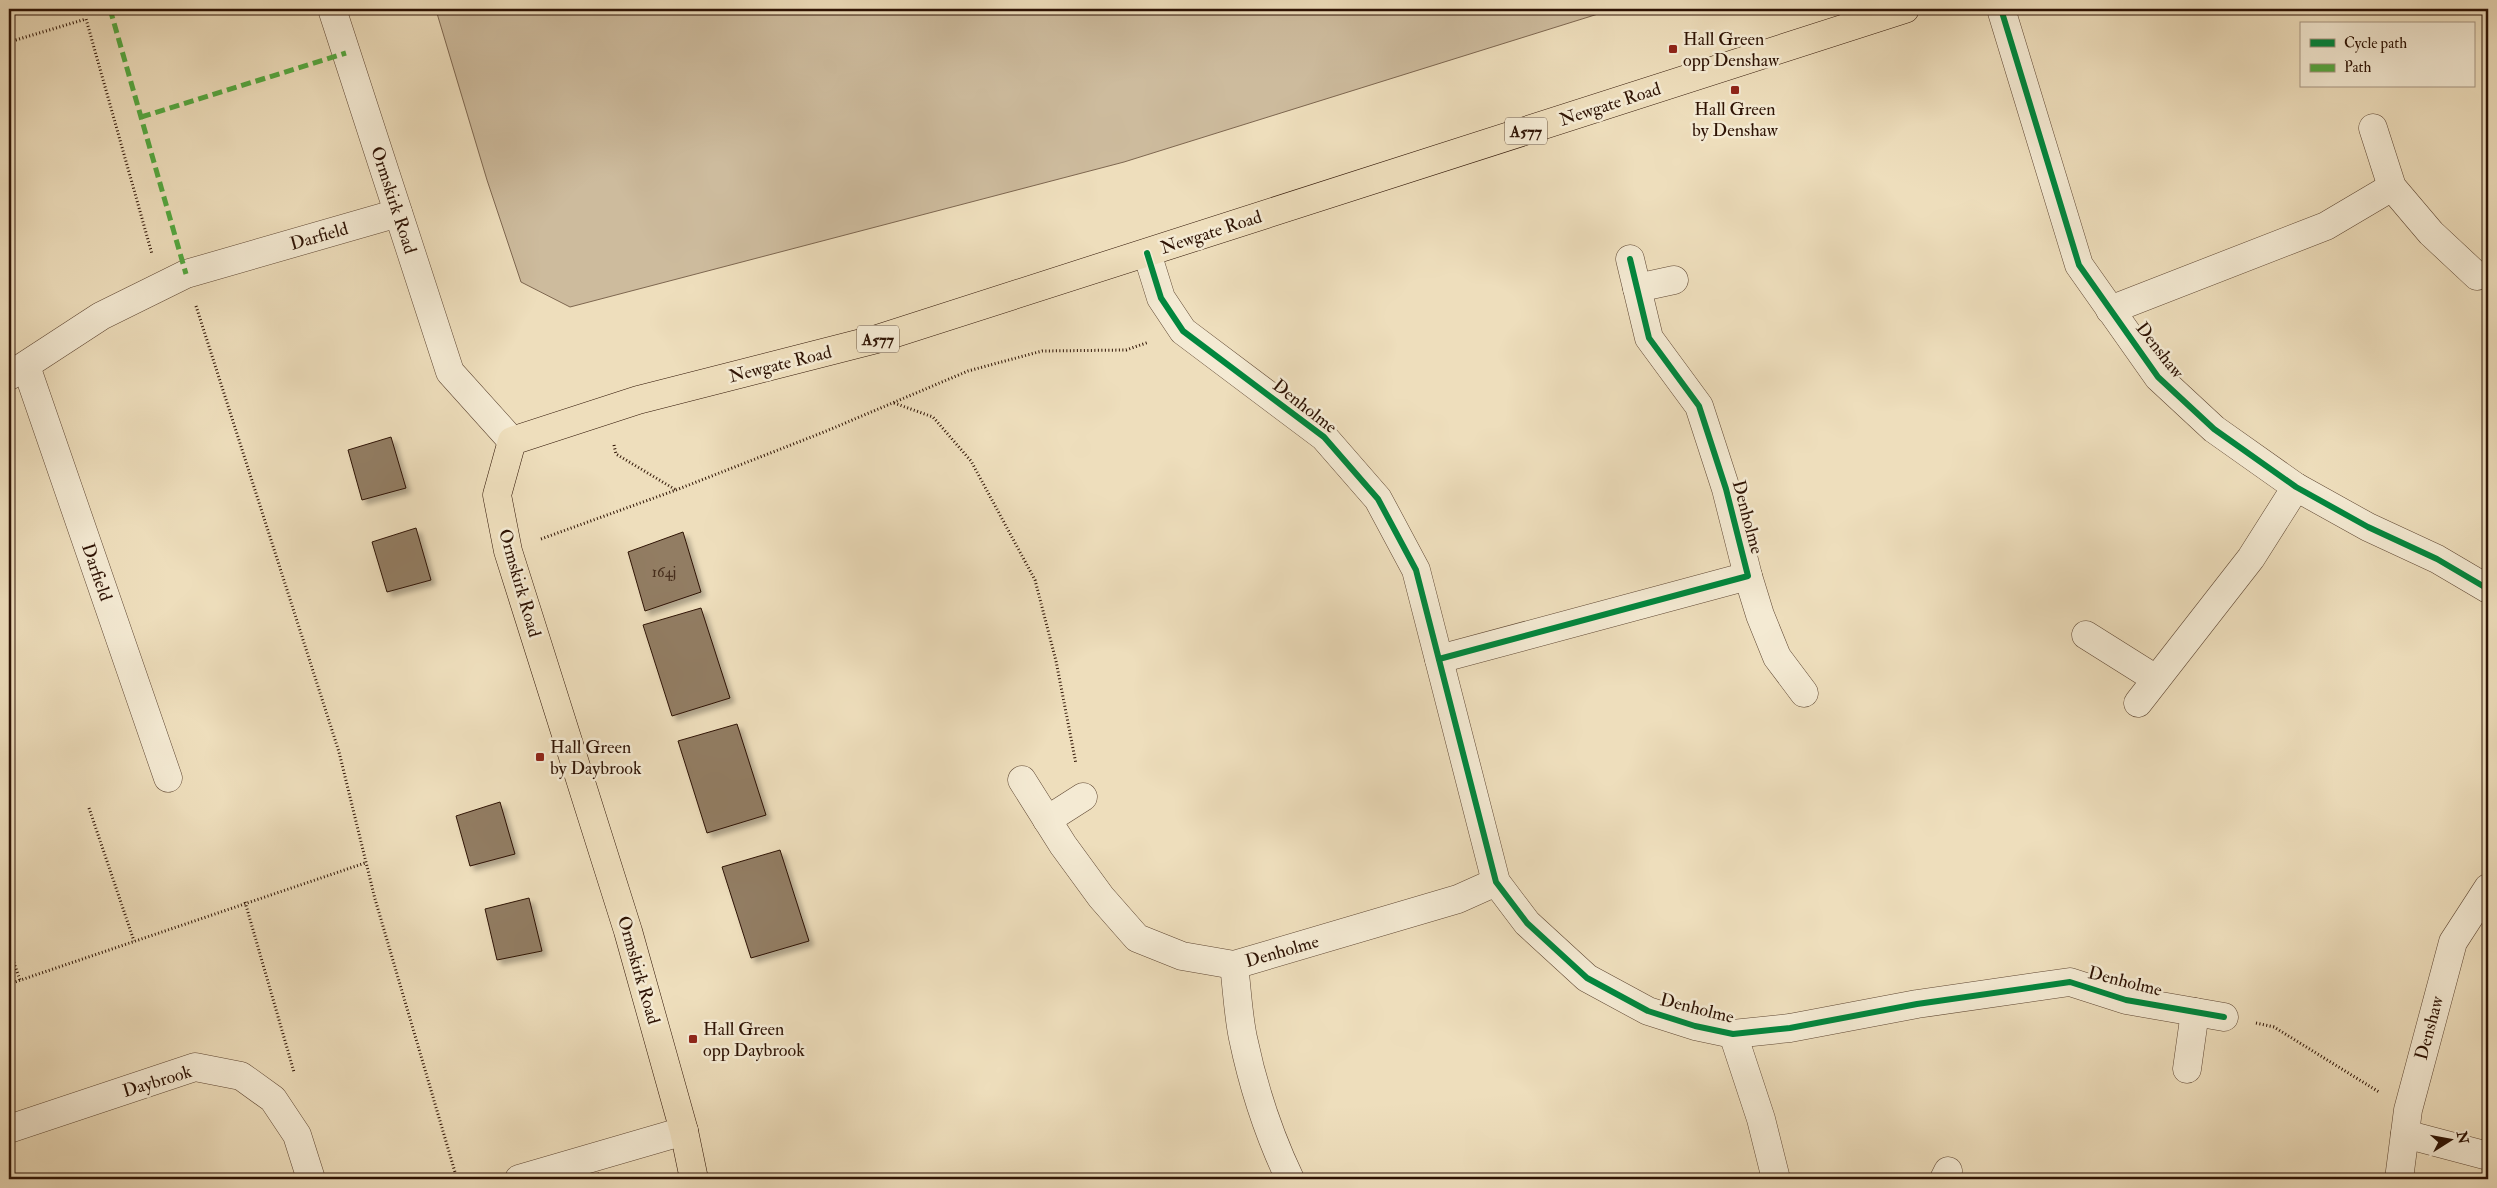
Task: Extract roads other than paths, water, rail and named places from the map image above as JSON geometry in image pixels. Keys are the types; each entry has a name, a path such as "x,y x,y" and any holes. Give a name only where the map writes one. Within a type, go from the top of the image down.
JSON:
{"main road":[{"name":"Newgate Road","path":"512,441 605,409 878,339 1905,9"},
{"name":"Ormskirk Road","path":"512,441 497,495 508,551 626,921 684,1132 694,1179"}],"street":[{"name":"Ormskirk Road","path":"332,9 450,372 512,441"},
{"name":"Denshaw","path":"2001,9 2079,265 2158,377 2214,429 2296,487 2368,527 2437,559 2488,589"},
{"path":"2373,128 2392,187 2431,233 2477,276"},
{"name":"Denshaw","path":"2110,310 2326,226 2392,187"},
{"name":"Darfield","path":"168,778 18,371 101,316 186,274 398,213"},
{"name":"Denholme","path":"1147,253 1161,298 1183,331 1324,437 1378,499 1416,570 1496,882 1526,923 1587,978 1648,1011 1694,1026 1734,1034 1790,1028 1917,1004 2070,982 2126,1000 2224,1016"},
{"name":"Denholme","path":"1439,659 1748,576 1726,488 1699,406 1650,338 1630,259"},
{"path":"1636,288 1674,280"},
{"path":"2138,703 2251,558 2296,487"},
{"path":"1748,576 1760,615 1777,657 1804,693"},
{"path":"2086,635 2156,679"},
{"name":"Denholme","path":"1022,780 1047,820 1101,897 1137,938 1182,956 1234,966 1458,899 1496,882"},
{"path":"1047,820 1083,797"},
{"name":"Denshaw","path":"2399,1179 2406,1122 2453,942 2488,888"},
{"path":"1234,966 1242,1036 1255,1087 1279,1155 1290,1179"},
{"path":"2187,1069 2195,1012"},
{"path":"1734,1034 1761,1119 1776,1179"},
{"name":"Daybrook","path":"9,1129 196,1067 241,1076 273,1099 297,1136 311,1179"},
{"path":"2406,1122 2488,1156"},
{"path":"519,1179 684,1132"}],"place":[{"name":"Hall Green opp Denshaw","path":"1673,49"},
{"name":"Hall Green by Denshaw","path":"1735,90"},
{"name":"Hall Green by Daybrook","path":"540,757"},
{"name":"Hall Green opp Daybrook","path":"693,1039"}]}
